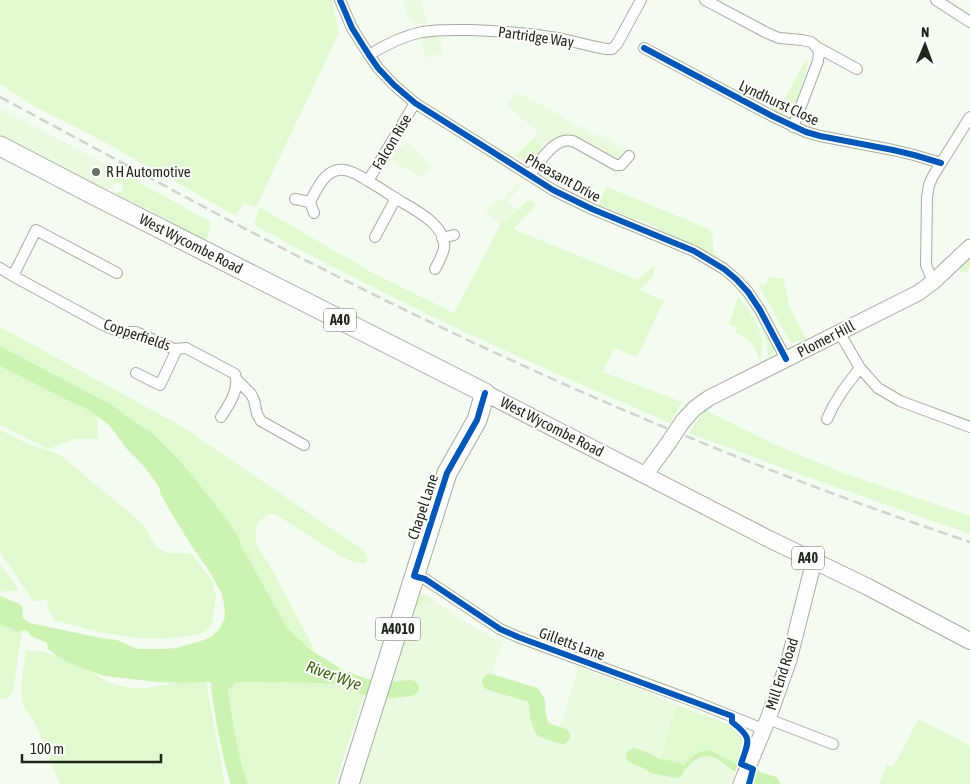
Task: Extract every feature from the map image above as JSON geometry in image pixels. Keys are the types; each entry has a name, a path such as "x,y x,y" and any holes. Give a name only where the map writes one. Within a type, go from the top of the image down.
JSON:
{"highway":[{"name":"West Wycombe Road","path":"1,149 485,393"},
{"name":"Chapel Lane","path":"349,784 447,473 478,420 485,393"}],"main road":[{"name":"West Wycombe Road","path":"485,393 868,587 970,641"}],"street":[{"name":"Pheasant Drive","path":"340,0 352,28 378,68 415,103 553,190 592,209 694,251 724,269 748,292 760,310 786,359"},
{"name":"Partridge Way","path":"369,55 385,45 402,38 420,32 439,30 498,31 556,38 612,49 618,44 641,0"},
{"path":"705,0 779,38 811,42 857,69"},
{"path":"936,0 970,22"},
{"path":"793,127 818,60 819,53 815,46"},
{"name":"Lyndhurst Close","path":"644,48 793,127 820,136 893,150 941,164"},
{"name":"Falcon Rise","path":"368,181 415,103"},
{"path":"933,282 926,265 927,197 929,185 970,117"},
{"path":"530,175 542,158 558,143 564,141 572,141 616,165 621,165 629,156"},
{"name":"Falcon Rise","path":"310,202 324,178 331,172 347,170 356,173 426,216 440,232 442,238"},
{"path":"374,237 396,198"},
{"path":"295,199 310,202 314,213"},
{"path":"13,276 36,230 117,273"},
{"path":"435,269 444,247 442,238 454,235"},
{"name":"Plomer Hill","path":"645,475 694,408 709,398 918,293 933,282 970,247"},
{"name":"Copperfields","path":"0,268 103,325 125,334 136,332 174,349 186,348 192,350 234,374 254,400 257,414 261,421 304,445"},
{"path":"839,332 860,368 878,388 900,401 970,427"},
{"path":"136,373 160,385 176,349"},
{"path":"827,420 842,390 860,368"},
{"path":"220,417 231,401 236,379"},
{"name":"Mill End Road","path":"741,784 789,660 814,561"},
{"name":"Gilletts Lane","path":"414,576 425,579 500,629 518,637 691,700 833,744"}],"shaded area":[{"path":"0,0 332,0 339,33 256,207 244,203 236,216 90,134 36,107 0,84"},
{"path":"421,0 428,23 423,24 422,22 413,25 410,18 408,18 403,2"},
{"path":"440,35 442,53 426,58 420,38"},
{"path":"806,59 808,64 794,109 782,113 771,109 771,106 779,110"},
{"path":"516,92 637,155 615,177 614,172 563,143 546,159 539,152 540,144 534,138 538,133 506,104"},
{"path":"0,108 120,172 113,183 115,190 98,187 0,137"},
{"path":"534,138 540,144 540,153 534,161 528,163 516,156"},
{"path":"409,142 432,167 421,178 417,173 415,174 390,159 395,151"},
{"path":"120,172 211,222 206,243 168,220 115,193 123,191 121,182 113,183"},
{"path":"520,181 524,183 508,201 518,210 502,225 485,212 499,199 502,200"},
{"path":"607,187 709,229 713,236 713,251 718,258 695,245 663,232 657,227 598,205"},
{"path":"530,199 536,205 513,229 638,280 655,264 653,277 640,290 664,301 637,357 614,348 603,372 682,402 670,423 425,313 254,225 259,207 373,273 454,313 501,224"},
{"path":"970,255 970,268 966,273 960,271 959,266"},
{"path":"767,277 784,279 789,306 807,340 791,343 758,284 767,285"},
{"path":"735,284 750,302 774,345 774,352 768,357 762,327 746,301 733,285"},
{"path":"738,296 757,324 762,342 761,362 754,346 746,338 736,333 737,327 729,325"},
{"path":"0,327 181,426 365,552 367,556 366,563 351,561 275,514 268,514 257,525 255,536 258,548 269,564 314,651 287,628 241,545 238,535 176,457 149,430 143,428 112,405 0,346"},
{"path":"0,366 97,415 98,439 75,439 48,449 0,425"},
{"path":"705,410 776,445 843,473 970,516 970,534 689,433"},
{"path":"0,430 26,443 60,455 144,525 154,543 161,550 171,553 192,554 212,581 216,596 212,624 206,631 197,635 163,639 135,638 99,632 54,620 47,607 48,600 33,601 0,552"},
{"path":"0,564 19,590 4,592 0,590"},
{"path":"420,594 433,600 416,606 391,683 415,600"},
{"path":"433,600 465,622 503,643 488,683 534,696 536,701 535,710 541,731 558,735 578,667 677,705 660,758 655,764 685,770 702,755 712,756 735,772 730,784 355,784 365,752 371,750 374,738 372,733 375,723 380,722 382,711 379,708 391,682 416,606"},
{"path":"0,625 13,629 16,632 22,630 13,692 6,699 0,698"},
{"path":"26,650 57,656 94,673 110,683 129,688 206,682 225,784 60,784 37,728 23,703 22,681"},
{"path":"240,682 336,684 365,691 335,784 239,784 219,688 226,684"},
{"path":"677,705 738,728 743,733 745,738 744,749 735,772 720,760 710,756 699,758 686,769 676,773 654,768 660,758"},
{"path":"918,719 970,746 970,784 879,784 887,765 893,767"}],"water":[{"path":"0,346 112,405 143,428 149,430 189,471 228,521 238,536 241,545 287,628 311,650 367,683 365,691 336,684 320,683 240,682 226,684 219,688 209,682 157,682 104,676 73,665 57,656 48,649 47,643 31,636 26,630 16,632 13,629 0,625 0,596 20,604 23,618 30,623 117,640 138,649 163,649 176,648 212,636 219,629 225,615 222,594 170,511 161,495 159,487 143,465 127,449 109,425 86,408 0,366"},
{"path":"709,750 738,765 735,772 720,760 710,756 699,758 686,769 676,773 654,768 655,764 676,768 682,766 695,755"}],"waterway":[{"path":"234,672 219,688 239,784"},
{"name":"River Wye","path":"347,680 366,687 391,690 411,688"},
{"name":"River Wye","path":"490,682 533,695 537,702 538,716 542,729 562,736"},
{"name":"River Wye","path":"634,756 655,766 676,770"},
{"name":"River Wye","path":"751,776 772,784"}],"railway":[{"path":"0,97 320,268 561,383 764,467 970,542"}],"cycle path":[{"path":"340,0 352,28 378,68 415,103 553,190 592,209 694,251 724,269 748,292 760,310 786,359"},
{"path":"644,48 806,132 893,150 941,163"},
{"path":"485,393 477,420 447,473 414,576 425,579 500,629 518,637 732,716 732,722 744,732 746,737 747,745 741,764 753,769 749,784"}],"place":[{"name":"R H Automotive","path":"96,172"}]}
